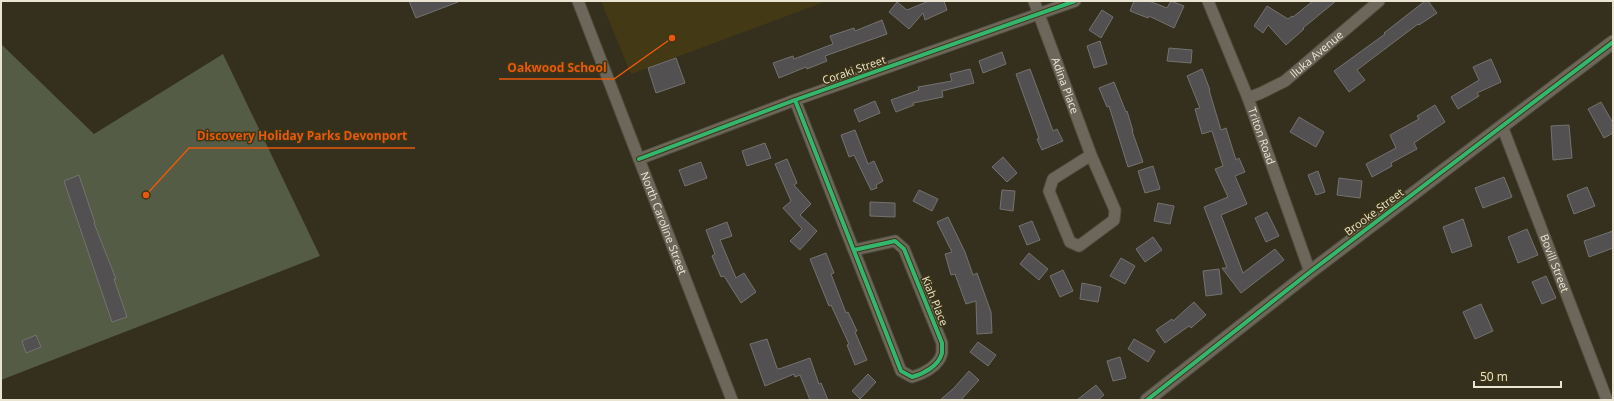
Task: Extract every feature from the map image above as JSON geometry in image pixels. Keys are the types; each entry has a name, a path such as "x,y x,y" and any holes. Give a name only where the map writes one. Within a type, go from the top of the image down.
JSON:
{"street":[{"name":"North Caroline Street","path":"578,1 732,400"},
{"name":"Adina Place","path":"1034,1 1091,155 1115,210 1114,220 1079,246 1070,242 1049,191 1053,179 1091,155"},
{"name":"Coraki Street","path":"639,159 795,100 1075,1"},
{"name":"Triton Road","path":"1208,1 1248,98 1310,272"},
{"name":"Iluka Avenue","path":"1248,98 1285,81 1379,1"},
{"name":"Brooke Street","path":"1147,400 1310,272 1613,42"},
{"name":"Kiah Place","path":"795,100 901,371 912,377 924,374 936,363 942,354 942,343 904,249 895,241 854,250"},
{"name":"Bovill Street","path":"1502,126 1607,400"}],"shaded area":[{"path":"601,1 827,1 631,74"}],"green space":[{"path":"1,44 94,134 223,54 320,256 1,380"}],"building":[{"path":"409,1 458,1 458,2 416,18"},
{"path":"929,1 944,1 947,10 925,20 923,13 909,29 889,12 897,2 907,10"},
{"path":"1134,1 1149,1 1167,8 1171,1 1184,6 1174,28 1149,16 1148,18 1130,11"},
{"path":"1313,1 1336,1 1303,28 1304,29 1286,45 1268,25 1263,33 1254,26 1267,6 1288,19 1292,16 1293,17"},
{"path":"1425,1 1428,1 1437,13 1419,25 1418,24 1357,70 1365,80 1349,92 1334,71 1385,34 1384,33"},
{"path":"1102,10 1113,17 1101,38 1089,30"},
{"path":"882,20 887,34 825,56 827,61 807,69 806,67 779,78 773,63 793,56 794,59 833,44 830,36 854,28 855,31"},
{"path":"1100,41 1107,64 1094,68 1087,46"},
{"path":"1169,48 1192,50 1191,63 1167,61"},
{"path":"1002,52 1006,64 983,73 979,61"},
{"path":"676,58 685,83 656,93 648,68"},
{"path":"1491,59 1501,82 1477,93 1479,96 1458,109 1451,97 1479,80 1473,67"},
{"path":"970,69 974,83 942,91 943,97 913,103 914,105 896,112 891,100 919,90 918,87 952,81 950,74"},
{"path":"1030,69 1053,131 1057,129 1063,141 1042,150 1016,74"},
{"path":"1202,69 1210,90 1221,130 1226,128 1236,160 1239,158 1245,172 1235,176 1247,204 1221,215 1243,273 1275,249 1284,260 1241,293 1222,268 1227,268 1204,207 1228,197 1215,169 1223,166 1212,131 1202,134 1195,109 1200,108 1187,76"},
{"path":"1114,82 1126,112 1127,111 1132,131 1143,162 1128,167 1109,106 1107,107 1099,88"},
{"path":"875,101 880,113 859,122 854,110"},
{"path":"1601,102 1613,123 1613,133 1604,138 1588,109"},
{"path":"1435,105 1445,122 1414,143 1417,149 1391,163 1392,166 1372,177 1366,164 1396,148 1390,135 1419,119 1417,116"},
{"path":"1299,117 1324,132 1316,147 1290,132"},
{"path":"1569,125 1572,158 1553,160 1551,126"},
{"path":"855,130 868,164 874,161 883,181 876,185 877,188 871,190 854,155 849,157 841,135"},
{"path":"765,143 771,158 747,166 742,151"},
{"path":"1003,157 1017,173 1007,182 992,167"},
{"path":"787,159 797,183 794,185 811,204 800,215 817,231 800,250 790,241 802,229 783,208 791,201 775,164"},
{"path":"701,162 707,178 685,186 679,170"},
{"path":"1153,166 1160,189 1145,193 1138,171"},
{"path":"1318,171 1325,192 1316,195 1308,175"},
{"path":"79,175 94,223 116,279 114,279 127,317 112,322 64,181"},
{"path":"1504,177 1512,197 1483,208 1475,188"},
{"path":"1339,178 1362,181 1360,198 1337,195"},
{"path":"1587,187 1595,206 1574,214 1567,195"},
{"path":"919,190 938,199 932,211 913,201"},
{"path":"1002,190 1015,191 1013,211 1000,209"},
{"path":"870,202 895,203 895,217 870,216"},
{"path":"1158,203 1174,206 1170,224 1154,221"},
{"path":"1267,212 1279,236 1266,242 1255,218"},
{"path":"948,217 965,252 973,275 977,273 991,312 992,333 977,334 976,301 966,304 955,274 951,275 945,254 952,252 937,222"},
{"path":"1463,219 1472,246 1452,253 1443,227"},
{"path":"1032,221 1040,240 1027,245 1019,226"},
{"path":"727,222 732,236 720,240 736,278 744,273 756,292 741,303 724,276 721,277 712,256 715,254 706,230"},
{"path":"1527,229 1538,255 1518,263 1508,237"},
{"path":"1613,231 1613,248 1589,257 1584,241"},
{"path":"1153,237 1162,250 1145,262 1136,249"},
{"path":"826,253 834,273 831,274 846,313 848,312 857,331 855,332 867,360 855,365 847,345 849,344 831,305 829,306 810,259"},
{"path":"1029,253 1048,269 1039,280 1020,264"},
{"path":"1121,258 1135,266 1125,284 1110,276"},
{"path":"1219,269 1222,294 1206,296 1203,271"},
{"path":"1063,270 1073,291 1060,297 1050,276"},
{"path":"1546,276 1556,298 1542,304 1532,282"},
{"path":"1082,283 1101,287 1098,302 1080,299"},
{"path":"1194,302 1206,315 1191,328 1189,326 1165,343 1156,330 1172,319 1173,321"},
{"path":"1481,304 1493,331 1475,339 1463,312"},
{"path":"36,335 41,347 26,353 22,341"},
{"path":"767,339 777,368 779,369 810,358 819,384 821,383 828,400 810,400 800,375 795,377 794,374 765,386 750,344"},
{"path":"1134,339 1155,351 1148,362 1128,349"},
{"path":"978,342 996,355 988,366 970,352"},
{"path":"1120,357 1126,378 1113,381 1107,361"},
{"path":"969,371 979,380 961,400 940,400 954,388"},
{"path":"868,374 876,382 860,399 852,391"},
{"path":"1096,385 1104,395 1098,400 1077,400"}],"cycle path":[{"path":"639,159 795,100 1075,1"},
{"path":"1147,400 1310,272 1613,42"},
{"path":"795,100 901,371 912,377 926,372 938,362 942,353 942,343 904,249 895,241 854,250"}],"place":[{"name":"Oakwood School","path":"672,38"},
{"name":"Discovery Holiday Parks Devonport","path":"146,195"}]}
